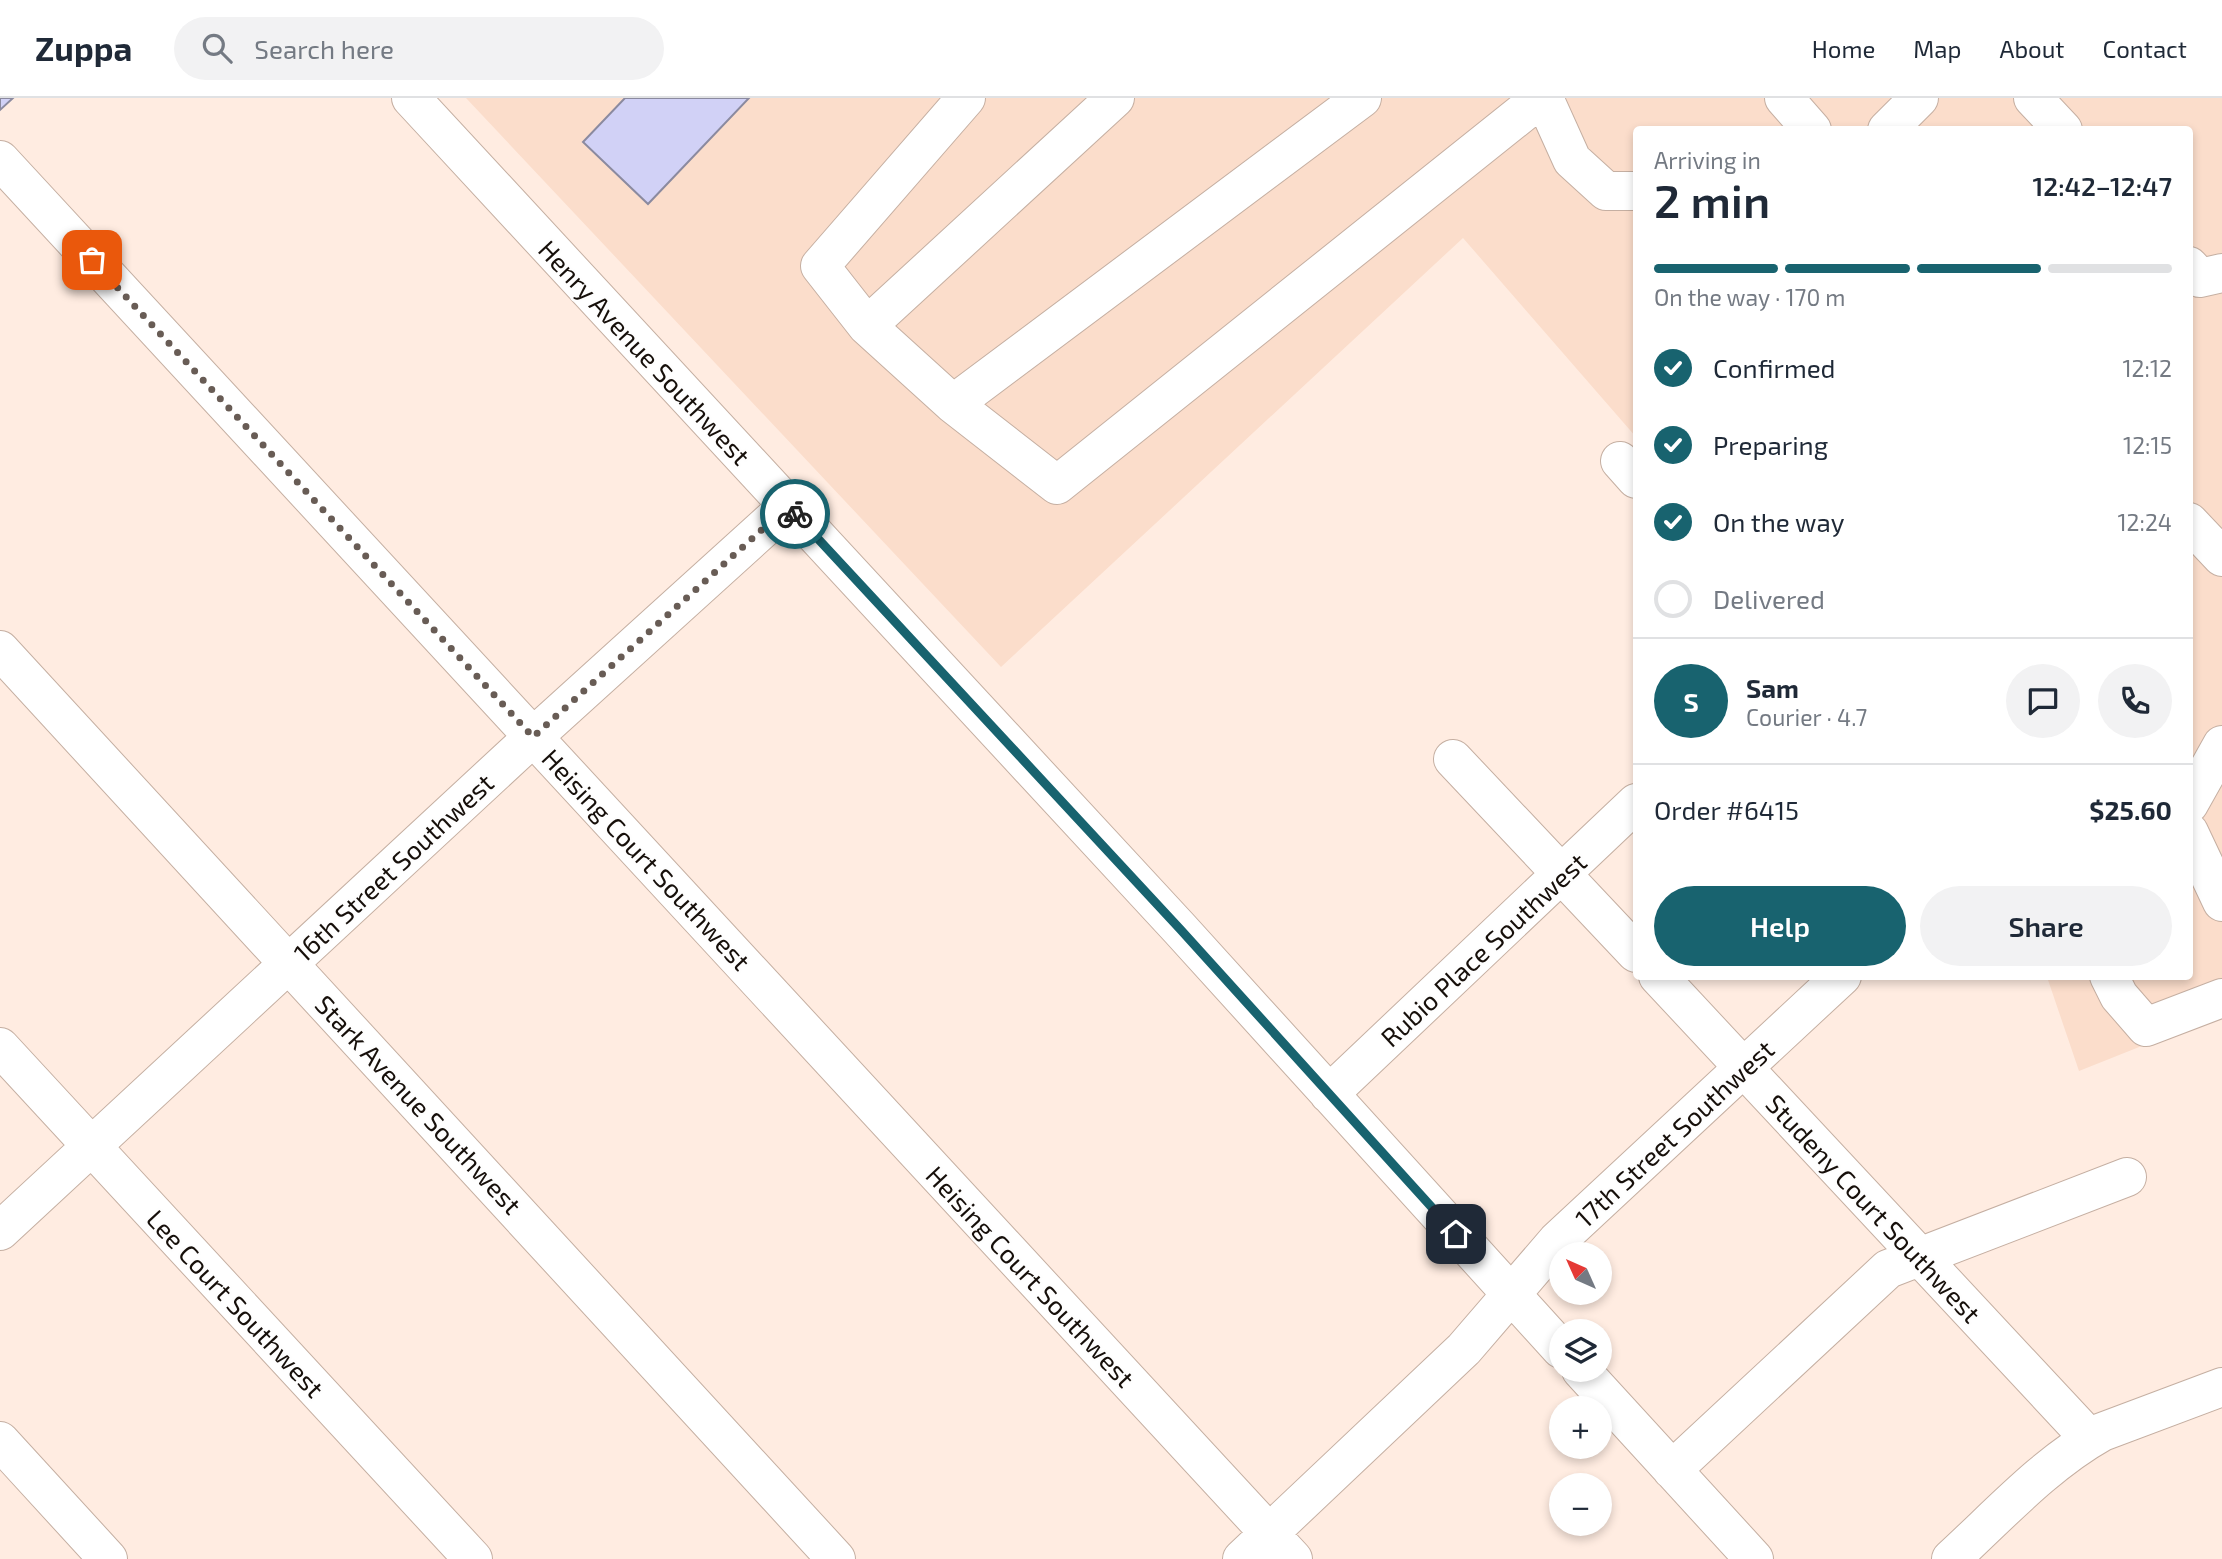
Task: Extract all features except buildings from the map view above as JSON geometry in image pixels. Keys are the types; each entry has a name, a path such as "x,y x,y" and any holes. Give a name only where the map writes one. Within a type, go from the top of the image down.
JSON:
{"street":[{"path":"966,98 820,266 867,326 953,404 1057,485 1542,98 1572,160 1606,191 1633,191"},
{"path":"867,326 1115,98"},
{"path":"1784,98 1808,126"},
{"path":"1891,126 1919,98"},
{"path":"2033,98 2059,126"},
{"path":"953,404 1354,100"},
{"name":"Henry Avenue Southwest","path":"432,105 788,506 1549,1336"},
{"name":"Heising Court Southwest","path":"0,160 1281,1546"},
{"name":"16th Street Southwest","path":"0,1231 533,737 788,506"},
{"path":"2193,526 2222,557"},
{"name":"Stark Avenue Southwest","path":"0,650 836,1559"},
{"path":"2193,797 2222,745"},
{"path":"1453,759 1633,950"},
{"name":"Rubio Place Southwest","path":"1329,1094 1633,806"},
{"path":"2193,840 2222,902"},
{"name":"Studeny Court Southwest","path":"1662,980 2090,1439"},
{"name":"17th Street Southwest","path":"1242,1559 1281,1546 1491,1321 1510,1294 1556,1241 1838,980"},
{"path":"2111,980 2119,996 2146,1027 2222,998"},
{"name":"Lee Court Southwest","path":"0,1047 472,1559"},
{"path":"1672,1470 1888,1269 2127,1177"},
{"path":"1591,1382 1754,1559"},
{"path":"1951,1559 2060,1459 2090,1439 2102,1432 2222,1387"},
{"path":"0,1441 108,1559"}],"shaded area":[{"path":"466,98 2222,98 2222,1014 2079,1071 2048,980 2193,980 2193,126 1633,126 1633,434 1463,238 1001,667"}],"way so far":[{"path":"92,260 533,737 788,506 795,514"}],"route":[{"path":"795,514 1180,929 1456,1234"}]}
